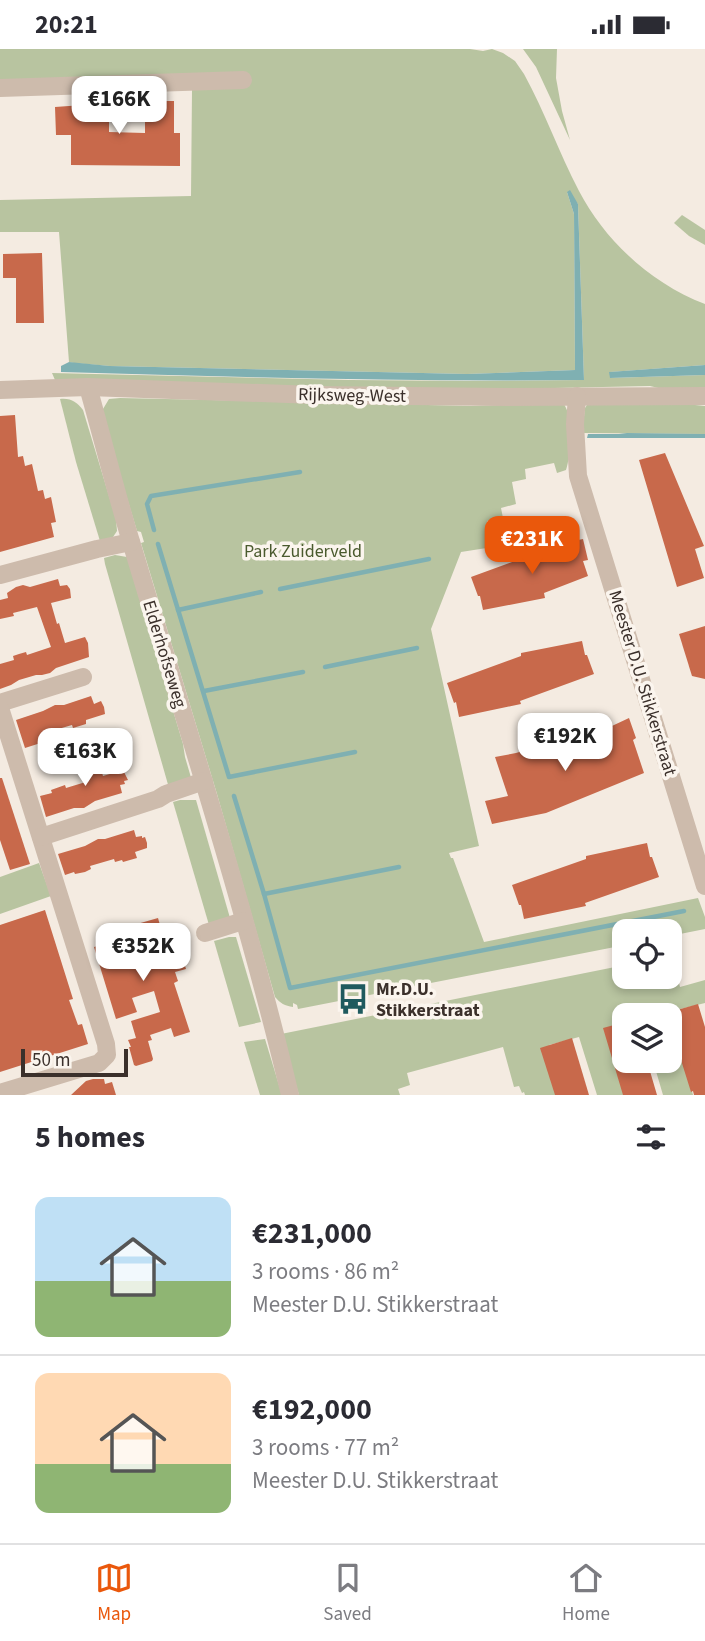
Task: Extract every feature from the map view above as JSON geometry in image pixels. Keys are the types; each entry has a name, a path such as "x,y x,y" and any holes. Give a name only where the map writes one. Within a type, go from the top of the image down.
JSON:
{"street":[{"path":"0,87 243,80"},
{"name":"Rijksweg-West","path":"0,390 88,387 315,395 705,395"},
{"name":"Elderhofseweg","path":"88,387 131,542 204,781 273,1024 290,1095"},
{"name":"Meester D.U. Stikkerstraat","path":"577,396 575,424 578,475 705,886"},
{"path":"0,575 131,542"},
{"path":"0,1093 99,1063 107,1055 106,1044 0,706 83,677"},
{"path":"41,837 204,781"},
{"path":"205,933 243,921"}],"green space":[{"path":"0,49 492,49 503,53 515,61 524,74 579,191 602,227 649,273 705,304 705,365 610,372 610,378 705,375 705,390 667,390 650,386 455,390 55,380 52,373 351,380 584,380 578,204 567,192 574,214 575,370 467,374 110,366 69,362 59,232 0,232 0,200 191,196 192,90 0,81"},
{"path":"523,49 557,49 556,78 570,140 536,67"},
{"path":"682,215 705,230 705,245 674,223"},
{"path":"60,399 73,401 83,410 116,519 117,531 113,537 100,541"},
{"name":"Park Zuiderveld","path":"109,399 471,406 563,403 570,426 566,470 557,473 554,463 525,469 526,479 512,482 516,504 501,508 503,518 487,521 493,547 461,552 431,629 479,846 449,853 484,942 698,898 705,917 705,929 682,934 682,919 612,919 612,948 298,1009 293,1003 293,1007 279,1001 275,997 141,543 144,542 141,532 137,531 102,416"},
{"path":"675,403 705,406 705,434 582,433 587,405"},
{"path":"115,555 127,557 192,781 169,788 105,564 104,558"},
{"path":"196,800 230,918 209,925 173,802"},
{"path":"39,863 51,896 0,914 0,877"},
{"path":"236,937 261,1022 239,1027 214,941"},
{"path":"612,968 612,989 682,989 682,986 705,980 705,1003 682,1009 682,1003 612,1003 612,1073 623,1073 629,1095 597,1095 579,1037 549,1045 562,1095 525,1095 519,1086 514,1087 503,1047 407,1073 410,1085 398,1089 400,1095 299,1095 281,1034"},
{"path":"265,1039 282,1095 260,1095 244,1042"},
{"path":"682,1051 693,1095 663,1095 657,1073 682,1073"}],"water":[{"path":"570,190 578,204 584,380 388,380 61,372 61,366 69,362 110,366 467,374 575,370 574,214 567,192"},
{"path":"705,365 705,375 610,378 609,372"},
{"path":"588,434 705,434 705,438 587,438"}],"building":[{"path":"83,100 109,100 109,132 145,133 145,101 174,101 174,133 180,133 180,166 71,165 71,135 56,135 55,107 83,105"},
{"path":"42,253 44,323 16,323 16,278 3,278 3,254"},
{"path":"15,415 18,457 23,456 25,466 32,464 38,491 43,490 45,499 51,497 56,522 51,523 54,537 0,552 0,416"},
{"path":"665,453 704,546 695,549 704,578 677,587 639,460"},
{"path":"583,539 588,560 583,561 588,576 544,593 545,598 483,610 471,577 545,550 544,547"},
{"path":"58,579 60,586 67,585 70,589 71,598 51,603 57,624 59,623 65,643 85,637 89,657 0,689 0,664 14,660 13,656 26,652 27,655 51,647 37,607 0,619 0,600 8,598 7,593 16,587 30,587"},
{"path":"705,626 705,679 692,676 679,634"},
{"path":"582,641 594,674 520,701 521,704 459,717 456,702 454,703 447,683 521,656 521,653"},
{"path":"91,696 94,704 101,701 105,714 86,720 86,724 48,732 50,740 25,748 16,720 55,705 64,705"},
{"path":"629,718 644,773 546,813 492,824 485,801 508,796 495,757 543,745 544,748 581,738 582,740"},
{"path":"95,749 103,776 123,770 128,780 120,785 122,793 95,801 84,808 74,808 46,817 40,796 65,785 66,788 89,781 80,753"},
{"path":"0,778 30,864 10,870 0,840"},
{"path":"134,830 136,837 145,837 147,843 147,848 135,852 137,858 123,862 115,862 114,859 90,866 91,869 85,872 65,875 58,854 98,839"},
{"path":"647,843 659,877 585,903 586,906 524,919 512,885 586,859 586,856"},
{"path":"45,910 73,999 69,1000 78,1025 82,1024 88,1044 0,1072 0,925"},
{"path":"158,918 169,957 181,954 186,969 175,972 178,981 174,983 190,1032 174,1037 171,1028 150,1035 152,1040 148,1041 153,1059 136,1066 128,1040 136,1038 131,1021 160,1012 154,991 132,998 137,1012 116,1019 94,947 119,940 116,930"},
{"path":"698,1004 705,1027 705,1095 694,1095 693,1091 691,1092 682,1063 682,1009"},
{"path":"612,1026 612,1058 603,1028"},
{"path":"572,1038 589,1095 555,1095 540,1048"},
{"path":"616,1073 651,1073 657,1095 623,1095"},
{"path":"104,1079 105,1084 112,1082 116,1095 71,1095 86,1081"}],"waterway":[{"path":"154,530 147,504 151,496 300,472"},
{"path":"158,544 229,777 355,752"},
{"path":"280,589 429,559"},
{"path":"178,610 261,592"},
{"path":"325,667 417,648"},
{"path":"204,691 303,672"},
{"path":"234,796 264,894 399,867"},
{"path":"264,894 290,988 684,911"}],"place":[{"name":"Mr.D.U. Stikkerstraat","path":"353,999"}]}
